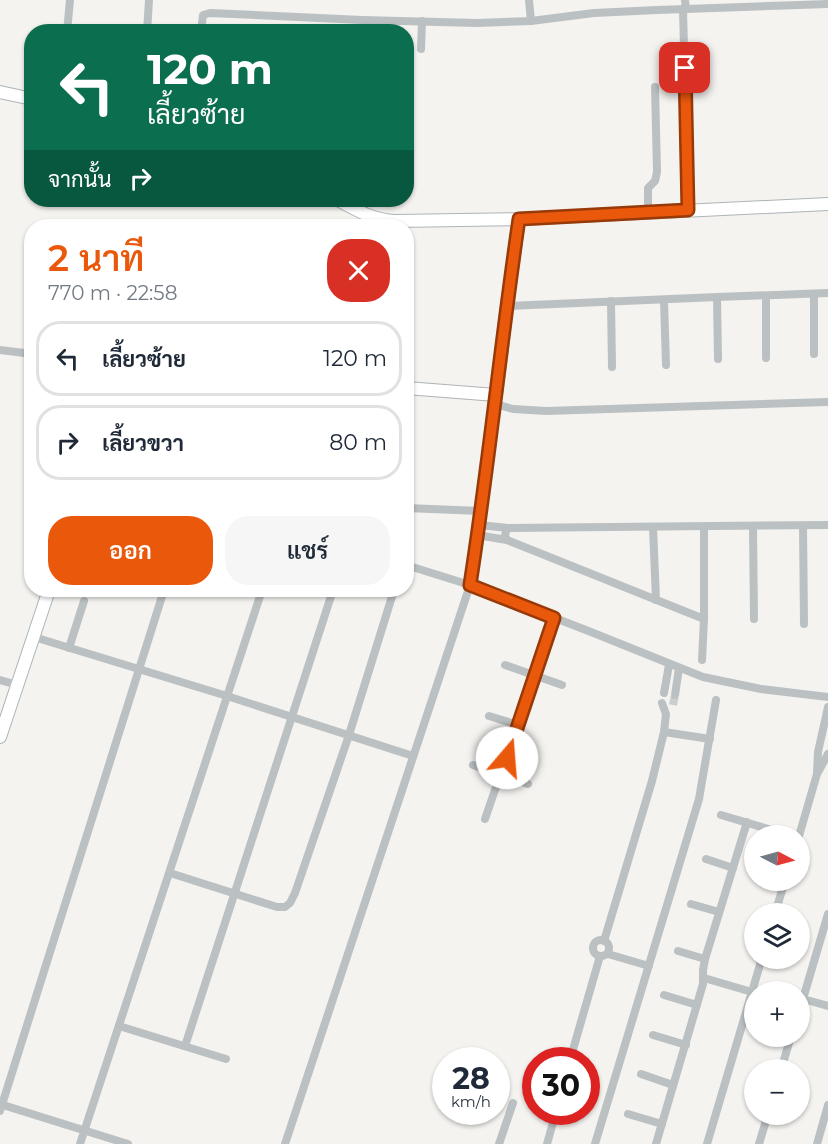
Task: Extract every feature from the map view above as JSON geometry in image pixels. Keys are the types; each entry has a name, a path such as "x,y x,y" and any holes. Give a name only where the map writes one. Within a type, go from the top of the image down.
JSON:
{"street":[{"path":"68,24 70,0"},
{"path":"148,24 149,0"},
{"path":"529,0 531,21"},
{"path":"202,24 203,15 210,13 477,22 531,21 685,6 828,4"},
{"path":"685,6 688,210"},
{"path":"421,49 422,21"},
{"path":"648,212 648,188 655,181 657,172 655,87"},
{"path":"0,92 24,97"},
{"path":"414,220 519,219 828,204"},
{"path":"352,207 372,217 382,219"},
{"path":"285,1144 470,585 519,219"},
{"path":"507,306 828,293"},
{"path":"814,294 814,354"},
{"path":"766,296 766,358"},
{"path":"717,297 718,359"},
{"path":"664,300 666,365"},
{"path":"610,302 612,367"},
{"path":"0,350 24,353"},
{"path":"414,389 495,400 513,409 546,411 828,402"},
{"path":"414,508 481,511"},
{"path":"479,525 508,528 828,525"},
{"path":"753,526 754,619"},
{"path":"803,526 804,624"},
{"path":"653,527 656,600"},
{"path":"702,660 704,527"},
{"path":"507,540 505,532 508,528"},
{"path":"477,535 507,540 704,620"},
{"path":"414,568 470,585 703,677 761,689 828,697"},
{"path":"0,737 47,597"},
{"path":"128,1144 0,1106 162,597"},
{"path":"80,1144 260,597"},
{"path":"185,1046 331,597"},
{"path":"170,873 277,907 285,907 290,903 349,735 392,597"},
{"path":"69,648 84,601"},
{"path":"485,819 554,618"},
{"path":"34,637 413,756"},
{"path":"664,693 669,664"},
{"path":"506,665 562,685"},
{"path":"675,695 680,668"},
{"path":"0,680 18,685"},
{"path":"595,1144 699,799 716,700"},
{"path":"604,941 652,781 664,732 666,714 663,703"},
{"path":"666,714 673,705"},
{"path":"818,774 818,752 828,707"},
{"path":"489,716 518,725"},
{"path":"664,732 710,739"},
{"path":"802,825 818,774 828,754"},
{"path":"473,765 528,784"},
{"path":"721,815 757,825"},
{"path":"656,1144 698,1005 704,978 705,959 747,822"},
{"path":"706,860 733,868"},
{"path":"691,904 719,912"},
{"path":"808,981 828,914"},
{"path":"574,1047 604,955 609,950 609,946 604,941 595,943 596,955 604,955 649,966"},
{"path":"678,951 705,959"},
{"path":"704,978 744,990"},
{"path":"664,995 698,1005"},
{"path":"810,1001 828,1006"},
{"path":"707,1144 744,1019"},
{"path":"119,1026 226,1059"},
{"path":"653,1035 686,1045"},
{"path":"641,1074 674,1085"},
{"path":"499,1144 513,1103"},
{"path":"817,1144 828,1106"},
{"path":"628,1114 662,1124"},
{"path":"547,1144 552,1125"},
{"path":"761,1144 765,1125"}],"tunnel":[{"path":"673,705 675,695"}],"route":[{"path":"507,758 554,618 470,585 519,219 688,210 685,68"}]}
